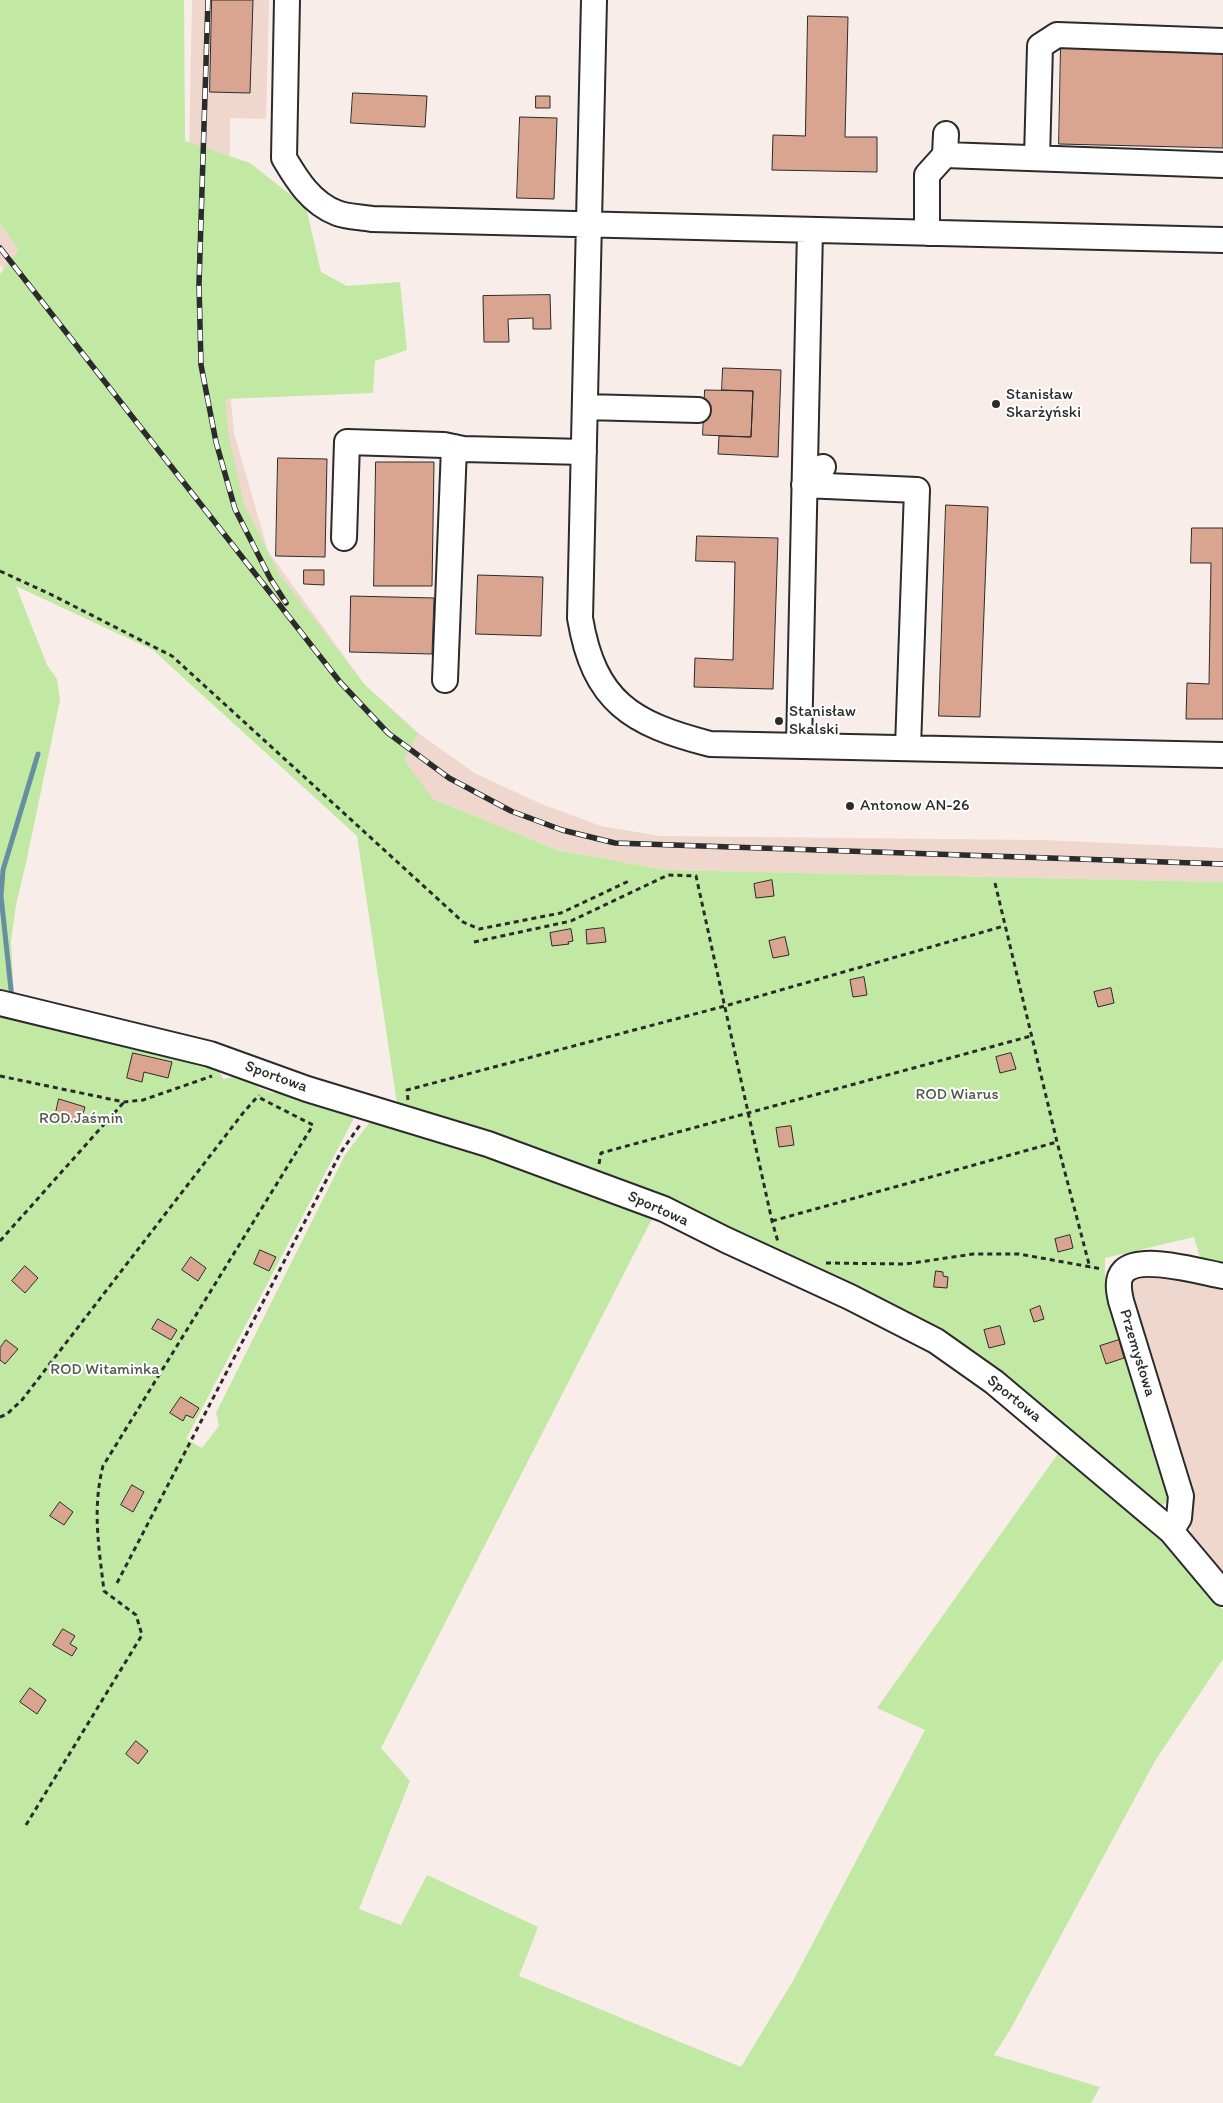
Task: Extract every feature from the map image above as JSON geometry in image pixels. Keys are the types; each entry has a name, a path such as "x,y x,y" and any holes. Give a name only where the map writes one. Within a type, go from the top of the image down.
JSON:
{"street":[{"path":"287,0 284,158 311,197 337,213 372,219 1223,240"},
{"path":"594,0 580,618 589,659 603,685 615,700 647,724 675,735 710,744 1223,755"},
{"path":"1037,158 1040,46 1057,35 1223,41"},
{"path":"927,233 927,175 945,145 1037,158 1223,165"},
{"path":"799,745 810,230"},
{"path":"585,407 698,410"},
{"path":"344,538 347,442 444,445 463,449 584,452"},
{"path":"445,680 454,447"},
{"path":"804,485 823,467"},
{"path":"804,485 916,490 908,747"},
{"name":"Sportowa","path":"0,1003 210,1054 307,1089 488,1144 664,1209 726,1240 850,1296 927,1336 994,1382 1171,1531 1223,1593"},
{"name":"Przemysłowa","path":"1171,1531 1181,1511 1181,1496 1121,1301 1120,1280 1123,1272 1128,1268 1150,1264 1223,1276"}],"path":[{"path":"0,571 50,594 172,656 463,922 479,929 561,914 631,880"},
{"path":"474,942 572,921 668,875 696,876 772,1222 780,1250"},
{"path":"995,883 1057,1142 1090,1268"},
{"path":"408,1105 406,1090 725,1006 1004,926"},
{"path":"598,1172 601,1154 748,1112 1031,1036"},
{"path":"0,1076 124,1102 143,1100 220,1073"},
{"path":"0,1417 7,1414 22,1400 243,1112 264,1090"},
{"path":"26,1825 142,1636 136,1615 104,1591 96,1513 98,1487 103,1466 313,1125 258,1097"},
{"path":"0,1241 124,1102"},
{"path":"117,1583 341,1152 372,1108"},
{"path":"772,1222 1057,1142"},
{"path":"817,1263 906,1264 973,1254 1019,1254 1105,1270"}],"shaded area":[{"path":"192,0 269,0 266,119 230,118 228,369 234,433 268,551 365,685 418,733 476,774 544,805 601,826 660,836 1042,840 1223,848 1223,882 666,870 557,850 433,799 286,632 0,265 0,223 209,487 187,256"},
{"path":"1139,1274 1223,1285 1223,1590 1196,1551 1128,1283"}],"green space":[{"name":"ROD Wiarus","path":"0,0 184,0 185,141 250,163 306,207 321,272 347,286 400,282 407,350 375,361 373,393 225,399 229,437 244,504 279,574 365,685 418,733 404,760 433,799 557,850 666,870 1223,882 1223,1266 1202,1264 1194,1237 1105,1258 1105,1284 1172,1485 1172,1498 1163,1505 1074,1441 801,1266 602,1173 577,1168 398,1110 357,836 153,650 16,586 47,665 57,679 60,700 16,905 11,941 14,999 0,996 0,274 19,250 0,223"},
{"path":"0,1012 98,1040 217,1067 223,1079 236,1076 262,1084 258,1088 273,1093 279,1088 356,1114 186,1439 202,1448 219,1426 216,1413 345,1155 372,1119 429,1131 655,1213 381,1748 410,1781 359,1909 401,1925 427,1875 538,1927 519,1976 741,2067 794,1979 925,1730 877,1708 1062,1448 1155,1530 1196,1582 1223,1610 1223,1659 1155,1761 1010,2030 994,2055 1100,2087 1091,2103 0,2103"}],"building":[{"path":"212,0 253,0 250,93 210,92"},
{"path":"808,16 848,17 845,137 877,137 877,172 772,170 773,135 805,136"},
{"path":"1061,44 1223,48 1223,148 1059,144"},
{"path":"353,93 427,96 425,127 351,123"},
{"path":"536,96 550,96 550,108 536,108"},
{"path":"520,117 557,118 554,199 517,198"},
{"path":"550,295 551,329 533,329 533,318 508,319 509,342 484,342 483,296"},
{"path":"723,368 781,370 778,457 718,454 719,436 751,437 753,391 722,390"},
{"path":"705,390 753,391 751,437 703,435"},
{"path":"278,458 327,459 325,557 276,556"},
{"path":"376,462 434,462 432,586 374,586"},
{"path":"946,505 988,507 980,717 939,716"},
{"path":"1192,528 1223,528 1223,719 1186,719 1187,683 1209,684 1211,563 1191,563"},
{"path":"697,536 778,538 773,689 694,687 695,658 733,660 735,562 696,561"},
{"path":"304,570 324,570 324,585 304,584"},
{"path":"478,575 543,577 541,636 476,634"},
{"path":"351,596 434,598 432,654 350,652"},
{"path":"772,880 774,896 756,898 754,884"},
{"path":"604,928 606,942 587,944 586,930"},
{"path":"571,929 573,941 568,942 569,944 552,946 550,933"},
{"path":"785,937 789,955 773,958 769,941"},
{"path":"864,977 867,995 853,997 850,980"},
{"path":"1111,988 1114,1003 1098,1007 1094,992"},
{"path":"133,1053 172,1062 168,1078 144,1072 142,1082 127,1078"},
{"path":"1011,1053 1016,1069 1000,1073 996,1057"},
{"path":"59,1099 85,1107 80,1124 55,1117"},
{"path":"791,1126 794,1145 779,1147 776,1128"},
{"path":"1070,1235 1073,1248 1058,1252 1055,1239"},
{"path":"260,1250 276,1257 269,1271 254,1264"},
{"path":"191,1257 206,1268 198,1281 182,1270"},
{"path":"25,1266 38,1278 25,1293 12,1281"},
{"path":"936,1271 943,1272 943,1276 948,1277 947,1288 934,1287"},
{"path":"1040,1306 1044,1319 1034,1322 1030,1310"},
{"path":"158,1319 177,1330 171,1340 152,1329"},
{"path":"1000,1326 1005,1344 989,1348 984,1330"},
{"path":"6,1340 18,1349 5,1364 0,1360 0,1348"},
{"path":"1119,1340 1124,1358 1106,1364 1100,1346"},
{"path":"181,1397 199,1408 193,1418 186,1415 183,1421 170,1413"},
{"path":"132,1485 144,1492 133,1512 121,1505"},
{"path":"60,1502 73,1512 64,1525 50,1516"},
{"path":"63,1629 75,1636 70,1644 77,1648 72,1656 53,1645"},
{"path":"30,1688 46,1700 37,1714 20,1702"},
{"path":"136,1741 148,1751 138,1764 126,1754"}],"waterway":[{"path":"12,999 1,896 3,870 38,754"}],"railway":[{"path":"208,0 199,284 201,365 216,442 235,509 270,578 286,603"},
{"path":"0,248 340,682 388,733 449,778 511,811 562,830 615,843 1223,864"}],"place":[{"name":"Stanisław Skarżyński","path":"996,404"},
{"name":"Stanisław Skalski","path":"779,721"},
{"name":"Antonow AN-26","path":"850,806"}],"park label":[{"name":"ROD Jaśmin","path":"81,1119"},
{"name":"ROD Witaminka","path":"105,1370"}]}
